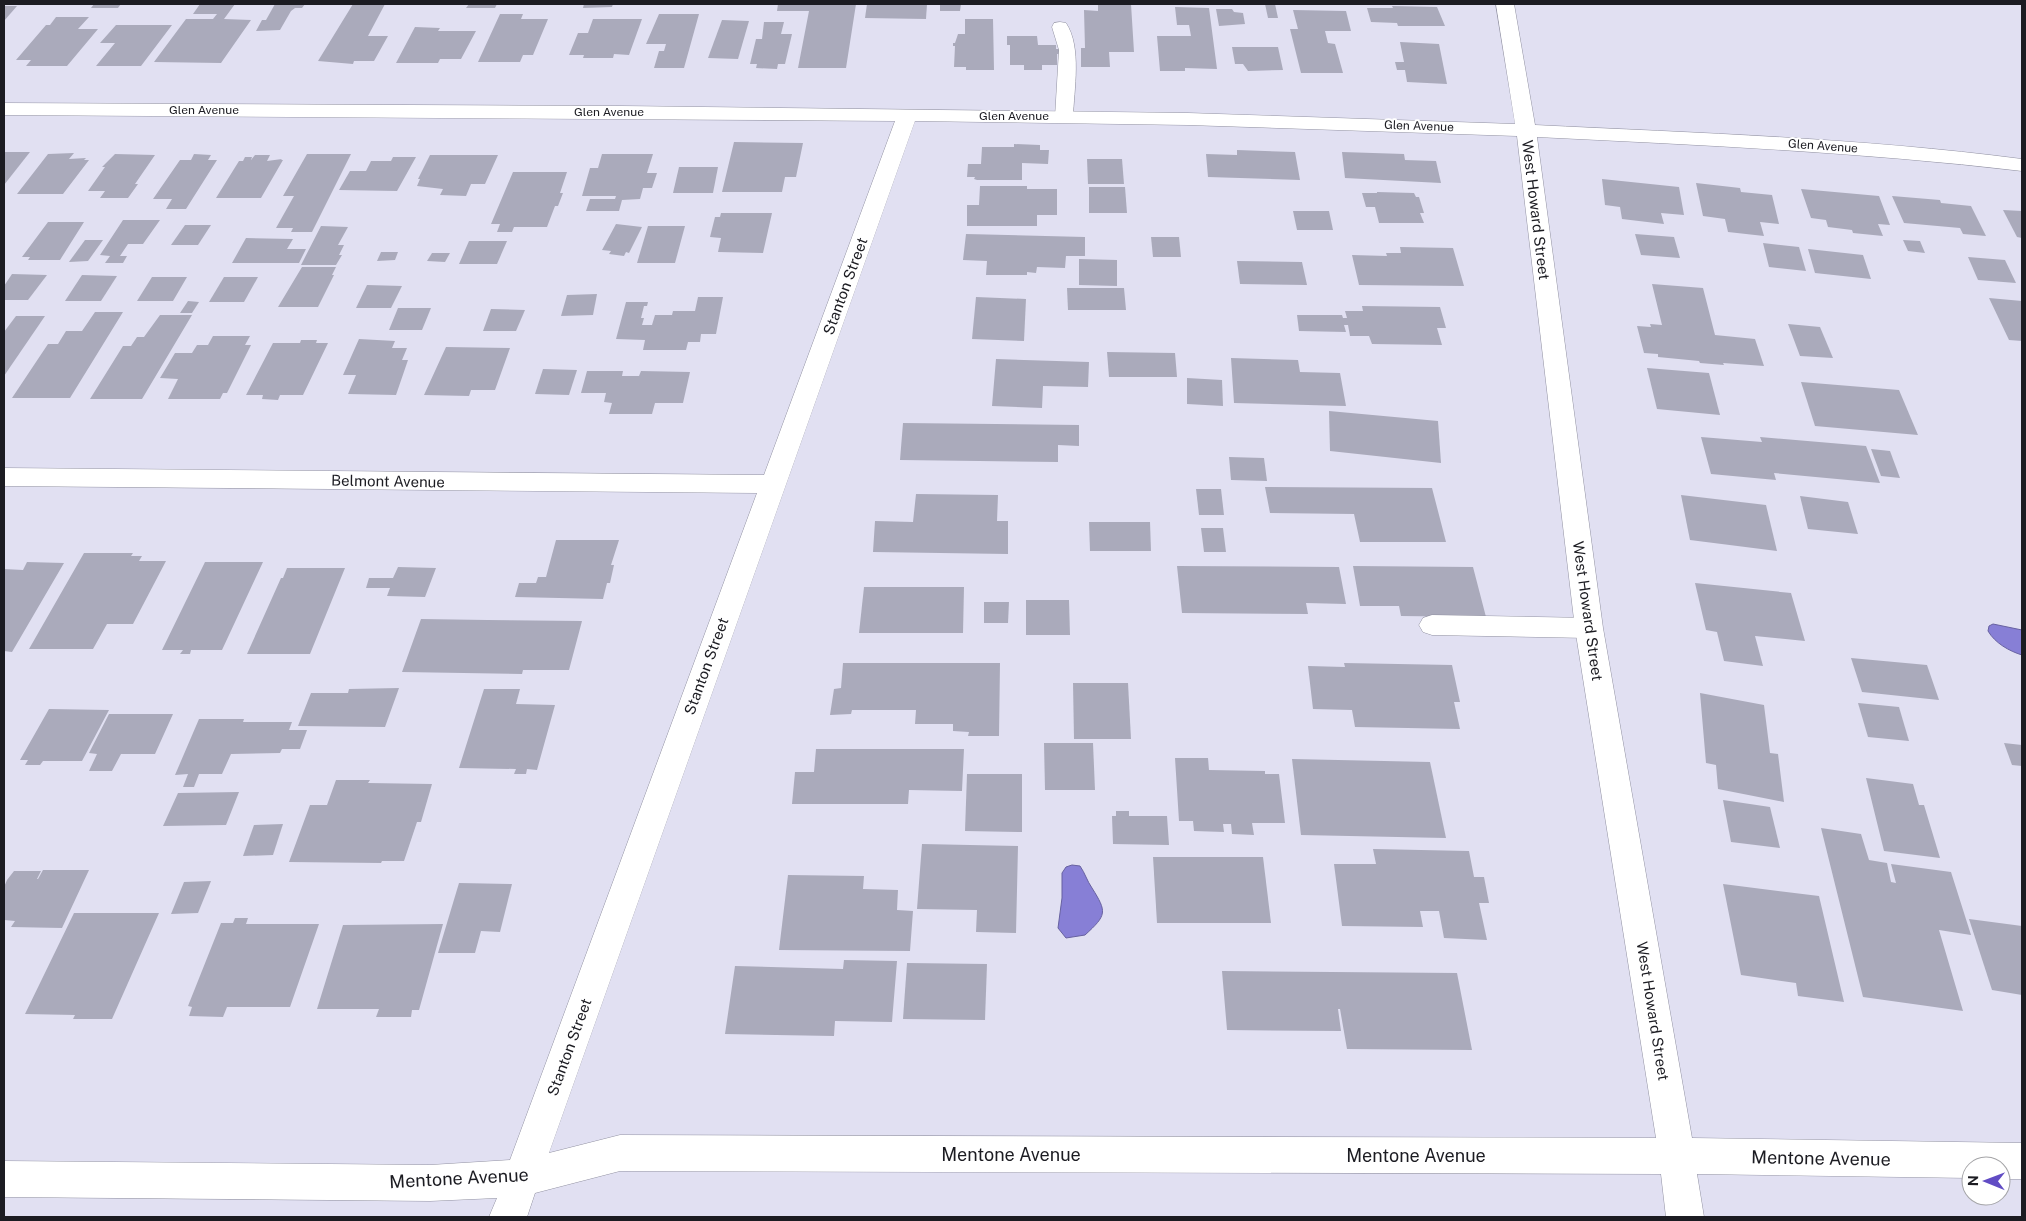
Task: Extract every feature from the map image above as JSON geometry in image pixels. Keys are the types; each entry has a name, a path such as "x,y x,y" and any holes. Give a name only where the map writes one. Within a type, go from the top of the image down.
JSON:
{"street":[{"name":"West Howard Street","path":"1504,4 1526,130 1589,628 1677,1156 1685,1217"},
{"name":"Glen Avenue","path":"4,109 622,112 1198,119 1526,130 1814,145 1922,153 2022,165"},
{"name":"Stanton Street","path":"508,1217 772,484 907,116"},
{"name":"Belmont Avenue","path":"4,478 772,484"},
{"name":"Mentone Avenue","path":"4,1179 430,1183 522,1178 620,1153 1677,1156 2022,1161"}],"lane":[{"path":"1060,27 1066,50 1064,116"},
{"path":"1432,626 1477,624 1589,628"}],"shaded area":[{"path":"1993,624 2022,630 2022,655 2007,649 1994,639 1988,631 1989,626"},
{"path":"1072,865 1080,866 1082,869 1100,903 1102,913 1101,918 1085,935 1066,938 1058,928 1062,898 1062,873 1066,867"}],"building":[{"path":"94,4 121,4 118,8 91,8"},
{"path":"200,4 235,4 224,19 251,20 221,63 154,62 186,19 213,19 217,14 193,14"},
{"path":"275,4 305,4 302,8 295,8 291,11 280,30 256,31 262,20 266,20"},
{"path":"353,4 385,4 368,36 388,36 374,61 354,61 353,64 318,61"},
{"path":"469,4 497,4 495,8 466,8"},
{"path":"584,4 613,4 612,7 583,8"},
{"path":"778,4 856,4 846,68 798,68 809,11 777,11"},
{"path":"867,4 927,4 926,19 865,18"},
{"path":"940,4 961,4 960,11 940,11"},
{"path":"1098,4 1131,4 1134,52 1109,52 1110,67 1081,67 1081,48 1085,48 1084,10 1098,11"},
{"path":"1265,4 1275,4 1278,18 1268,18"},
{"path":"4,6 17,6 4,21"},
{"path":"1392,6 1437,7 1445,26 1398,26 1397,23 1371,22 1367,8 1393,8"},
{"path":"1175,7 1209,8 1217,69 1185,68 1185,71 1160,71 1157,36 1191,36 1189,25 1177,25"},
{"path":"1216,9 1232,9 1234,12 1243,13 1245,24 1219,26"},
{"path":"1293,10 1346,11 1351,31 1325,31 1328,43 1335,44 1343,73 1301,73 1290,29 1298,29"},
{"path":"500,14 523,14 521,19 548,19 533,55 523,55 520,62 478,62"},
{"path":"659,14 699,14 684,68 654,68 659,51 664,51 666,44 646,44"},
{"path":"56,17 89,17 78,29 98,29 67,66 26,66 31,60 16,60 46,25 50,25"},
{"path":"593,19 642,19 629,55 614,54 613,58 583,58 584,55 569,55 578,33 588,33"},
{"path":"965,19 993,19 994,70 966,70 966,67 954,67 955,46 953,46 953,43 955,43 958,34 965,34"},
{"path":"722,20 749,21 738,59 708,58"},
{"path":"764,22 784,22 781,34 792,34 785,64 778,64 777,69 756,68 757,64 750,64 756,39 762,39"},
{"path":"116,25 172,25 141,66 96,66 115,43 100,43"},
{"path":"415,27 440,28 438,31 476,31 461,59 440,59 438,63 396,63"},
{"path":"1007,36 1037,36 1038,45 1056,45 1056,49 1059,49 1057,65 1042,65 1042,70 1024,70 1024,65 1010,65 1010,45 1007,45"},
{"path":"1400,42 1439,44 1447,84 1407,82 1405,70 1397,70 1395,62 1404,62"},
{"path":"1232,47 1278,47 1283,70 1248,71 1243,64 1235,64"},
{"path":"734,142 803,143 796,177 785,177 782,192 722,192"},
{"path":"1014,144 1040,145 1040,150 1049,150 1048,164 1022,163 1022,180 977,180 974,179 975,177 967,177 968,164 981,164 982,147 1014,147"},
{"path":"1237,150 1295,152 1300,180 1208,177 1206,154 1237,155"},
{"path":"4,152 30,152 4,185"},
{"path":"1342,152 1404,154 1405,160 1436,161 1441,183 1345,178"},
{"path":"74,153 69,159 86,158 84,160 89,160 63,194 17,194 48,154"},
{"path":"115,154 155,155 135,184 138,184 128,198 100,198 105,191 88,191 105,167 102,167"},
{"path":"194,154 211,155 208,160 217,160 186,209 166,209 172,199 153,199 180,160 191,160"},
{"path":"307,154 351,154 312,232 291,232 293,228 276,228 294,196 283,196"},
{"path":"602,154 653,154 647,173 657,173 652,188 643,188 640,199 622,200 619,211 586,211 590,199 615,199 616,196 582,196 590,168 598,168"},
{"path":"255,155 270,155 267,161 283,160 261,198 216,198 239,161 243,161 245,157 252,157 251,160"},
{"path":"430,155 498,155 485,184 471,184 466,196 440,195 443,189 417,186 420,179 418,179"},
{"path":"393,157 416,157 397,191 339,190 350,171 366,171 371,161 391,161"},
{"path":"1087,159 1122,159 1124,184 1088,184"},
{"path":"679,167 718,167 713,193 673,193"},
{"path":"513,172 567,172 560,193 563,193 558,206 555,206 547,227 514,227 512,232 497,232 500,224 491,224"},
{"path":"1602,179 1679,187 1684,215 1661,213 1664,224 1622,219 1620,207 1605,205"},
{"path":"1696,183 1740,188 1741,192 1772,195 1779,224 1760,222 1764,236 1728,232 1725,219 1703,216"},
{"path":"980,186 1027,186 1027,189 1057,189 1057,215 1037,215 1037,226 967,226 967,205 979,205"},
{"path":"1089,187 1125,187 1127,213 1089,213"},
{"path":"1801,189 1879,196 1890,225 1878,224 1883,236 1853,233 1852,230 1828,227 1826,220 1811,218"},
{"path":"1362,193 1414,193 1416,197 1419,197 1424,213 1420,213 1424,223 1379,223 1375,207 1366,207"},
{"path":"1892,196 1940,200 1941,203 1971,206 1986,236 1963,234 1960,228 1904,223"},
{"path":"2003,210 2022,211 2022,238 2017,237"},
{"path":"1293,211 1329,211 1333,230 1297,230"},
{"path":"721,213 772,213 763,253 718,252 721,238 710,237 715,217 720,217"},
{"path":"123,220 160,220 143,244 128,244 120,256 127,256 123,263 105,263 110,256 100,255"},
{"path":"48,222 84,222 60,260 28,260 30,257 22,257"},
{"path":"616,224 642,227 629,253 626,252 624,256 609,254 611,251 602,250"},
{"path":"185,225 211,225 198,245 171,245"},
{"path":"321,226 348,227 338,245 344,245 339,255 342,255 336,265 301,265"},
{"path":"648,226 685,226 675,263 637,263"},
{"path":"966,234 1085,237 1085,256 1066,256 1065,268 1037,267 1036,273 1027,272 1027,275 986,275 987,261 963,260"},
{"path":"1635,234 1674,237 1680,258 1641,255"},
{"path":"1151,237 1179,237 1181,257 1153,257"},
{"path":"246,238 293,239 287,249 306,249 299,263 232,263"},
{"path":"85,240 103,240 88,261 69,262"},
{"path":"1903,240 1920,241 1925,253 1908,251"},
{"path":"469,241 507,241 497,264 459,264"},
{"path":"1763,243 1799,247 1806,271 1769,267"},
{"path":"1400,247 1453,248 1464,286 1359,285 1352,255 1387,256 1386,253 1401,253"},
{"path":"1808,249 1863,255 1871,279 1815,273"},
{"path":"381,252 398,252 395,260 377,261"},
{"path":"432,253 450,253 445,262 427,261"},
{"path":"1968,257 2005,260 2016,283 1978,280"},
{"path":"1079,259 1117,260 1117,286 1079,285"},
{"path":"1237,261 1302,262 1307,285 1240,284"},
{"path":"302,267 336,267 318,307 278,307"},
{"path":"12,274 47,275 28,300 4,300 4,286"},
{"path":"82,275 117,276 101,301 65,301"},
{"path":"152,277 187,277 173,301 137,301"},
{"path":"224,277 258,277 244,302 209,302"},
{"path":"1652,284 1703,288 1715,335 1755,339 1764,366 1700,363 1699,361 1658,357 1658,354 1644,353 1637,326 1651,327 1650,324 1662,325"},
{"path":"367,285 402,286 391,308 356,308"},
{"path":"1067,288 1124,288 1126,310 1068,310"},
{"path":"597,294 593,315 561,316 567,295"},
{"path":"698,297 723,297 716,334 701,334 700,342 688,342 686,350 643,350 645,340 616,339 626,302 648,302 647,306 644,306 641,318 644,318 642,325 652,325 655,315 672,315 673,311 695,311"},
{"path":"976,297 1026,299 1024,341 972,339"},
{"path":"1989,298 2022,301 2022,341 2009,340"},
{"path":"188,301 199,302 192,313 180,313"},
{"path":"1362,306 1440,307 1446,328 1437,328 1442,345 1372,344 1369,336 1350,336 1348,325 1344,325 1346,332 1299,331 1297,315 1342,315 1343,318 1347,318 1345,311 1363,311"},
{"path":"398,308 431,308 422,330 389,330"},
{"path":"491,309 525,310 516,331 483,331"},
{"path":"95,312 123,312 70,398 12,398 48,344 58,344 66,331 82,331"},
{"path":"160,315 192,315 142,399 90,399 123,346 131,346 137,337 144,337"},
{"path":"16,316 45,316 4,376 4,332"},
{"path":"1788,324 1820,327 1833,358 1800,356"},
{"path":"213,336 250,336 245,345 251,345 227,393 223,393 220,399 168,399 178,379 160,378 175,353 192,353 197,345 208,345"},
{"path":"359,339 395,341 392,348 407,348 402,360 408,360 396,395 348,394 356,375 343,375"},
{"path":"301,340 317,340 316,343 328,343 303,395 280,395 278,400 262,399 263,395 246,395 273,343 300,343"},
{"path":"446,347 510,348 495,390 471,390 469,396 424,395"},
{"path":"1107,352 1175,353 1177,377 1109,377"},
{"path":"1231,358 1298,360 1300,372 1340,373 1346,406 1234,403"},
{"path":"996,359 1089,362 1088,387 1043,386 1042,408 992,406"},
{"path":"1647,368 1709,373 1720,415 1657,409"},
{"path":"543,369 577,370 569,395 535,394"},
{"path":"587,371 623,371 622,376 639,376 641,371 690,372 683,403 655,403 652,414 609,414 612,403 604,402 606,393 581,393"},
{"path":"1187,378 1222,380 1223,406 1187,404"},
{"path":"1801,382 1899,390 1918,435 1815,426"},
{"path":"1329,411 1438,421 1441,463 1330,451"},
{"path":"903,423 1079,425 1079,446 1058,445 1058,462 900,460"},
{"path":"1701,437 1762,442 1760,437 1866,446 1880,483 1774,473 1776,480 1711,474"},
{"path":"1871,449 1890,451 1900,478 1881,476"},
{"path":"1229,457 1264,458 1267,481 1231,480"},
{"path":"1265,487 1432,488 1446,542 1360,542 1354,514 1270,513"},
{"path":"1196,489 1221,489 1224,515 1199,515"},
{"path":"916,494 998,495 997,521 1008,521 1008,554 873,552 875,521 913,522"},
{"path":"1681,495 1766,505 1777,551 1690,540"},
{"path":"1800,496 1848,502 1858,534 1808,529"},
{"path":"1089,522 1150,522 1151,551 1090,551"},
{"path":"1201,528 1223,528 1226,552 1204,552"},
{"path":"556,540 619,540 611,565 614,565 610,583 607,583 603,599 515,597 519,583 536,583 538,577 546,577"},
{"path":"84,553 133,553 131,556 142,556 139,561 166,561 133,624 107,624 93,649 29,649"},
{"path":"27,562 64,563 12,652 4,651 4,569 23,570"},
{"path":"205,562 263,562 222,650 191,650 190,654 180,654 183,650 162,650"},
{"path":"1177,566 1339,567 1346,604 1306,603 1308,614 1182,613"},
{"path":"1353,566 1473,567 1486,617 1401,616 1399,606 1360,606"},
{"path":"398,567 436,568 425,597 387,596 390,588 366,588 369,578 393,578"},
{"path":"287,568 345,568 310,654 247,654 281,578 283,578"},
{"path":"1695,583 1791,593 1805,641 1755,636 1763,666 1724,661 1717,632 1706,630"},
{"path":"864,587 964,587 963,633 859,633"},
{"path":"1026,600 1069,600 1070,635 1026,635"},
{"path":"984,602 1009,602 1008,623 984,623"},
{"path":"421,619 582,621 569,670 523,670 522,674 402,672"},
{"path":"1851,658 1927,665 1939,700 1862,692"},
{"path":"843,663 1000,663 999,736 968,736 969,732 953,731 953,724 915,724 916,710 852,710 851,714 830,715 834,689 841,688"},
{"path":"1344,663 1452,665 1460,702 1454,702 1460,729 1355,727 1352,710 1313,709 1308,666 1345,667"},
{"path":"1073,683 1128,683 1131,739 1074,739"},
{"path":"399,688 385,727 298,726 311,693 348,693 349,689"},
{"path":"484,689 520,689 516,704 555,705 537,770 527,769 526,774 514,774 516,769 459,768"},
{"path":"1700,693 1764,705 1770,753 1778,754 1784,802 1718,789 1716,765 1706,763"},
{"path":"1858,703 1899,707 1909,741 1868,737"},
{"path":"49,709 109,710 82,761 43,761 40,765 25,765 28,760 20,760"},
{"path":"109,714 173,714 155,754 121,754 112,771 89,771 97,754 89,753"},
{"path":"199,719 244,719 243,722 292,722 289,730 307,730 300,749 282,749 280,753 231,754 222,774 199,774 194,787 183,787 188,774 175,775"},
{"path":"1044,743 1093,743 1095,790 1045,790"},
{"path":"2004,743 2022,745 2022,766 2012,765"},
{"path":"816,749 964,749 962,791 909,790 908,804 792,804 795,772 814,772"},
{"path":"1175,758 1208,758 1209,770 1265,771 1265,774 1279,774 1285,823 1252,823 1254,835 1232,834 1231,824 1223,824 1224,832 1194,831 1193,821 1179,821"},
{"path":"1292,759 1430,762 1446,838 1301,835"},
{"path":"967,774 1022,774 1022,832 965,831"},
{"path":"1866,778 1913,784 1919,805 1924,805 1940,858 1884,851"},
{"path":"336,780 370,780 368,783 432,784 421,822 417,822 404,861 382,861 381,863 289,862 310,805 327,805"},
{"path":"239,792 226,825 163,826 178,793"},
{"path":"1723,800 1770,807 1780,848 1731,842"},
{"path":"1116,811 1129,811 1129,816 1167,816 1169,845 1113,844 1112,816 1116,816"},
{"path":"283,824 273,855 243,856 254,825"},
{"path":"1821,828 1861,834 1869,860 1887,863 1891,882 1896,883 1891,864 1951,872 1971,935 1939,930 1963,1011 1863,997"},
{"path":"922,844 1018,846 1016,933 976,932 977,910 917,909"},
{"path":"1373,849 1469,851 1474,877 1484,877 1489,903 1479,903 1487,940 1444,938 1439,911 1420,911 1423,927 1342,926 1334,864 1376,864"},
{"path":"1153,857 1263,857 1271,923 1157,923"},
{"path":"43,870 89,870 62,928 11,927 15,921 4,920 4,887 7,880 14,871 41,871 38,879"},
{"path":"788,875 864,876 863,889 898,890 897,910 913,911 910,951 779,950"},
{"path":"211,881 198,913 171,914 184,882"},
{"path":"459,883 512,884 500,932 481,931 475,953 438,953"},
{"path":"1723,884 1819,896 1844,1002 1798,996 1796,983 1741,975"},
{"path":"74,913 159,913 112,1019 73,1019 75,1015 25,1014"},
{"path":"235,918 248,918 246,924 319,924 290,1007 227,1007 223,1017 189,1016 192,1007 188,1006 221,923 233,923"},
{"path":"1969,919 2022,926 2022,995 1992,990"},
{"path":"443,924 419,1010 412,1010 411,1017 376,1017 379,1009 317,1009 343,925"},
{"path":"844,960 897,961 892,1022 835,1021 834,1036 725,1034 735,966 843,969"},
{"path":"907,963 987,964 985,1020 903,1019"},
{"path":"1222,971 1457,973 1472,1050 1347,1049 1340,1009 1338,1009 1341,1031 1227,1030"}]}
